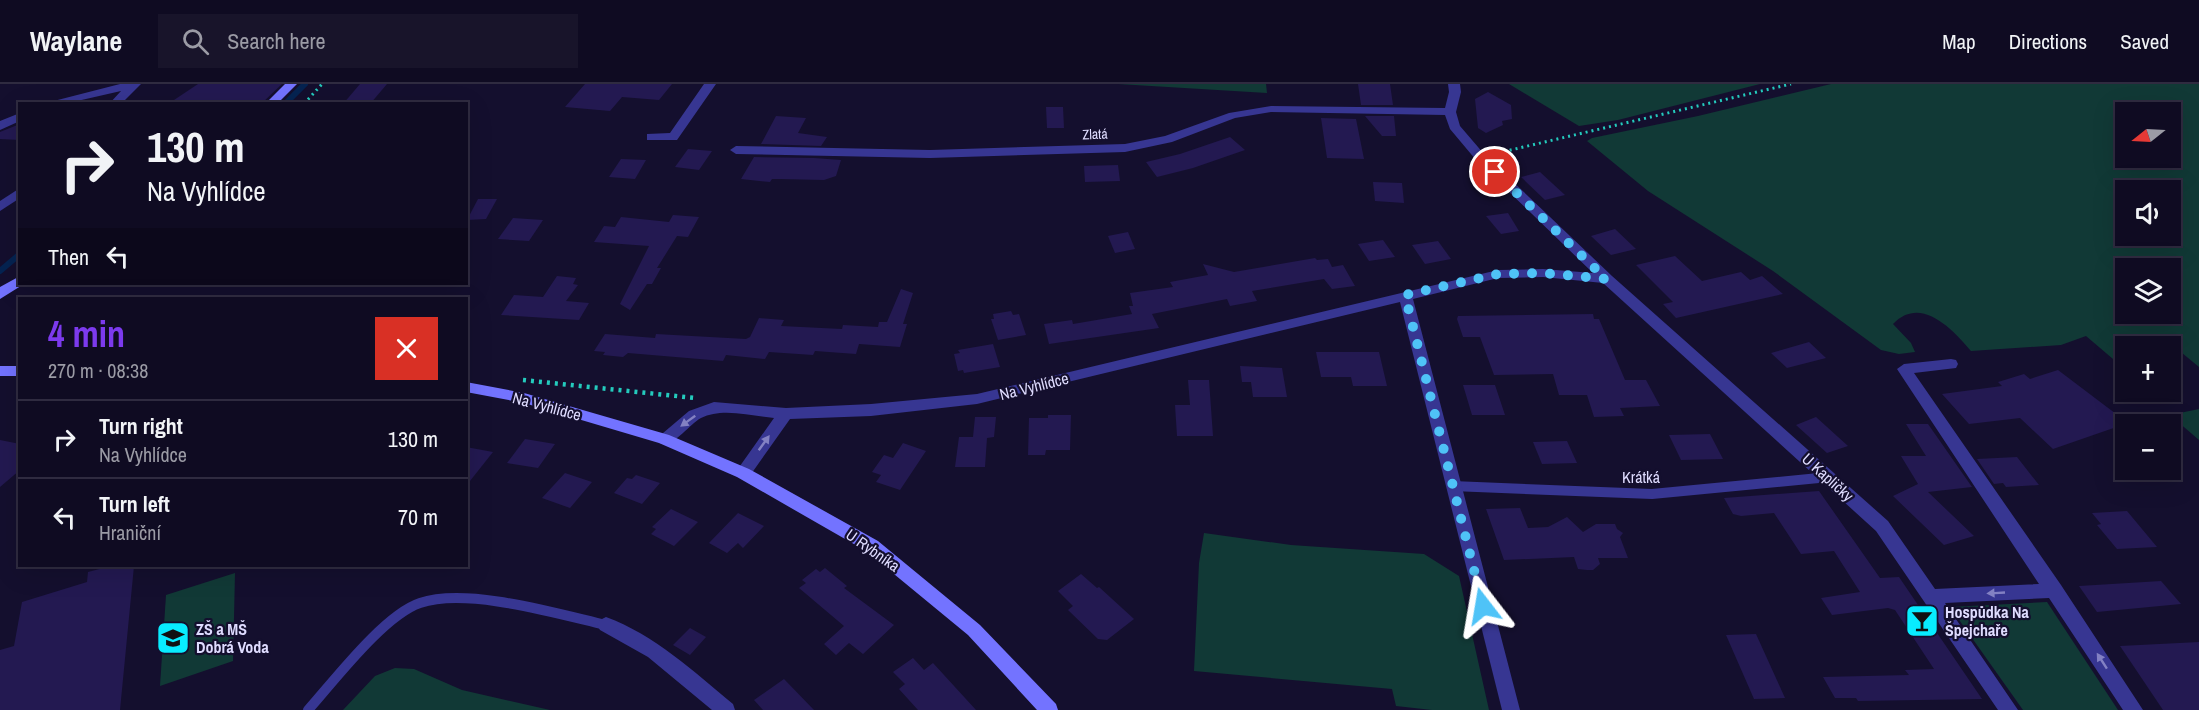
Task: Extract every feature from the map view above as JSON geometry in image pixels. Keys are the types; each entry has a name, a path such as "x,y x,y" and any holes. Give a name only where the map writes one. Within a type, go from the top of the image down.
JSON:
{"street":[{"path":"56,102 135,84"},
{"path":"116,102 135,84"},
{"path":"272,102 291,84"},
{"path":"651,137 673,137 710,84"},
{"path":"1450,112 1455,92 1454,84"},
{"name":"Zlatá","path":"736,150 930,154 1125,148 1168,140 1233,115 1271,109 1450,112"},
{"name":"U Kapličky","path":"1450,112 1454,127 1480,158 1606,279 1882,526 2009,710"},
{"path":"0,126 18,117"},
{"path":"0,207 18,194"},
{"name":"Na Vyhlídce","path":"714,407 786,414 871,410 977,399 1498,274 1543,273 1606,279"},
{"path":"0,294 18,281"},
{"path":"1405,295 1510,710"},
{"path":"1951,364 1904,369 2134,710"},
{"path":"0,371 18,371"},
{"name":"Na Vyhlídce","path":"468,387 524,398 664,439"},
{"path":"664,439 694,415 714,407"},
{"path":"743,473 786,414"},
{"name":"U Rybníka","path":"664,439 743,473 872,546 974,630 1049,710"},
{"path":"1930,596 2055,590"},
{"path":"606,625 623,631 651,649 726,710"}],"lane":[{"name":"Krátká","path":"1452,486 1652,494 1829,477"},
{"path":"308,710 385,628 402,613 419,603 457,598 547,612 606,625"}],"path":[{"path":"306,102 322,84"},
{"path":"1480,158 1791,84"},
{"path":"519,380 693,398 714,407"}],"green space":[{"path":"1118,84 1266,84 1267,93"},
{"path":"1509,84 1760,84 1618,120 1579,126"},
{"path":"1831,84 2199,84 2199,367 2181,352 2181,336 2115,336 2115,359 2113,359 2086,336 2061,345 1971,351 1955,333 1935,318 1914,313 1904,316 1893,324 1911,343 1915,352 1899,354 1881,350 1773,271 1648,191 1587,141 1592,138 1698,116"},
{"path":"2199,409 2199,440 2181,424 2181,414 2175,414"},
{"path":"1204,533 1291,545 1424,554 1459,576 1489,710 1432,710 1396,706 1392,689 1194,671 1199,563"},
{"path":"235,573 233,661 160,686 166,595"},
{"path":"2047,602 2118,710 2023,710 1950,607"},
{"path":"395,668 414,669 462,690 550,710 343,710 375,676"}],"building":[{"path":"198,84 282,84 263,102 171,102"},
{"path":"360,84 387,84 372,102 345,102"},
{"path":"585,84 672,84 659,100 622,97 610,111 565,107"},
{"path":"1358,84 1390,84 1393,105 1361,105"},
{"path":"1488,92 1511,105 1512,119 1502,121 1503,125 1486,133 1478,128 1475,99"},
{"path":"1046,107 1063,107 1064,128 1047,128"},
{"path":"776,116 806,118 798,133 827,137 821,146 761,144"},
{"path":"1365,116 1394,116 1396,136 1382,136"},
{"path":"1321,118 1356,119 1364,159 1327,158"},
{"path":"18,125 18,140 0,139 0,132"},
{"path":"1230,137 1245,150 1193,168 1157,177 1146,162 1180,154"},
{"path":"688,149 712,151 699,170 675,167"},
{"path":"754,157 841,160 836,176 824,180 772,179 770,182 741,179"},
{"path":"621,159 646,160 635,179 609,177"},
{"path":"1118,165 1120,181 1085,182 1084,166"},
{"path":"1540,172 1565,195 1545,200 1521,177"},
{"path":"1373,182 1402,183 1404,203 1375,201"},
{"path":"478,199 497,199 486,219 468,220"},
{"path":"1508,213 1519,231 1501,234 1486,216"},
{"path":"673,215 699,217 688,237 677,236 657,268 661,268 652,284 647,284 630,310 620,304 649,246 594,242 604,226 615,227 621,217 669,222"},
{"path":"513,218 543,220 529,241 498,239"},
{"path":"1615,229 1636,249 1611,255 1591,236"},
{"path":"1128,232 1135,249 1115,253 1108,236"},
{"path":"1383,240 1395,257 1369,261 1358,244"},
{"path":"1438,241 1451,259 1425,264 1412,245"},
{"path":"1675,256 1702,281 1741,272 1750,280 1762,276 1783,294 1676,318 1663,304 1673,302 1636,265"},
{"path":"1315,258 1317,260 1328,259 1332,267 1343,265 1355,286 1332,289 1324,279 1252,291 1257,301 1230,306 1227,299 1152,314 1159,328 1049,344 1044,324 1072,320 1073,324 1132,314 1129,306 1133,306 1130,293 1173,287 1170,282 1208,275 1203,264 1234,272"},
{"path":"557,276 576,278 573,284 578,285 566,301 589,303 579,320 501,315 514,295 543,297"},
{"path":"901,289 913,293 903,324 907,324 900,347 859,344 856,354 815,351 813,355 769,352 765,359 726,355 723,361 628,353 623,357 603,355 605,352 594,351 605,334 655,338 656,334 746,339 750,337 759,318 784,320 781,326 842,329 843,325 878,327 879,322 887,322"},
{"path":"1011,311 1013,315 1019,314 1026,335 998,340 991,319 994,319 993,314"},
{"path":"1593,314 1594,319 1599,319 1625,380 1646,380 1660,406 1620,408 1624,416 1594,417 1587,395 1559,395 1553,374 1494,375 1480,337 1463,337 1457,319 1458,316"},
{"path":"1809,342 1826,358 1787,368 1771,353"},
{"path":"993,344 1000,367 964,373 963,370 958,371 954,354 960,353 958,350"},
{"path":"1316,352 1379,352 1387,386 1353,386 1351,377 1321,377"},
{"path":"1240,366 1282,368 1287,397 1253,397 1251,382 1242,382"},
{"path":"2058,370 2116,414 2115,428 2053,449 2020,418 1969,424 1942,394 2002,386 1998,382 2024,374 2030,379"},
{"path":"1188,380 1209,380 1213,436 1177,436 1175,405 1190,405"},
{"path":"1463,385 1495,385 1505,415 1472,415"},
{"path":"1048,415 1071,415 1070,450 1046,450 1045,455 1028,455 1029,418 1048,418"},
{"path":"975,417 996,417 994,437 987,438 985,467 955,467 959,437 973,437"},
{"path":"1816,417 1848,446 1827,453 1796,425"},
{"path":"1906,424 1928,424 1972,487 1928,492 1974,536 1944,545 1893,496 1918,484 1901,456 1926,456"},
{"path":"1710,434 1723,459 1681,460 1669,435"},
{"path":"525,439 555,444 538,468 507,463"},
{"path":"0,440 18,444 18,472 0,487"},
{"path":"1567,441 1577,463 1542,464 1533,442"},
{"path":"903,443 926,451 900,490 876,482 881,475 872,472 884,455 893,458"},
{"path":"468,447 493,452 468,483"},
{"path":"2017,457 2039,485 2006,487 2003,483 1994,484 1977,459"},
{"path":"565,473 592,482 570,508 542,498"},
{"path":"636,475 660,483 642,504 614,493 627,478 632,479"},
{"path":"1819,491 1880,578 1899,577 1982,699 1858,701 1856,698 1835,698 1823,677 1909,675 1905,670 1934,669 1895,610 1888,608 1832,615 1821,598 1860,592 1834,551 1801,554 1774,513 1741,516 1733,514 1724,498"},
{"path":"1520,508 1528,528 1548,527 1567,517 1583,532 1596,524 1615,524 1617,529 1623,533 1620,537 1628,558 1598,558 1600,564 1593,570 1578,569 1574,557 1504,560 1486,509"},
{"path":"671,509 698,522 674,546 651,534 656,529 652,527"},
{"path":"2127,511 2157,547 2117,549 2097,525 2101,524 2092,513"},
{"path":"738,513 764,526 743,548 738,543 727,553 709,543"},
{"path":"107,567 134,567 120,710 0,710 0,650 14,646 22,602 87,582 88,572"},
{"path":"825,568 847,586 844,588 894,625 863,654 849,643 836,655 824,644 844,626 799,588 806,583 802,580 816,569 820,572"},
{"path":"1081,574 1134,619 1107,640 1098,639 1068,610 1073,606 1058,591"},
{"path":"2161,581 2181,604 2097,612 2079,586"},
{"path":"690,628 706,637 690,655 673,645"},
{"path":"1756,634 1785,698 1754,699 1726,635"},
{"path":"2199,642 2199,710 2163,710 2120,646"},
{"path":"913,658 924,670 933,663 976,710 918,710 899,689 905,684 893,672"},
{"path":"784,679 814,710 763,710 754,700"}],"waterway":[{"path":"287,102 305,84"},
{"path":"0,271 18,256"}],"place":[{"name":"Hospůdka Na Špejchaře","path":"1922,621"},
{"name":"ZŠ a MŠ Dobrá Voda","path":"173,638"}],"route":[{"path":"1483,606 1405,295 1498,274 1543,273 1606,279 1495,172"}]}
